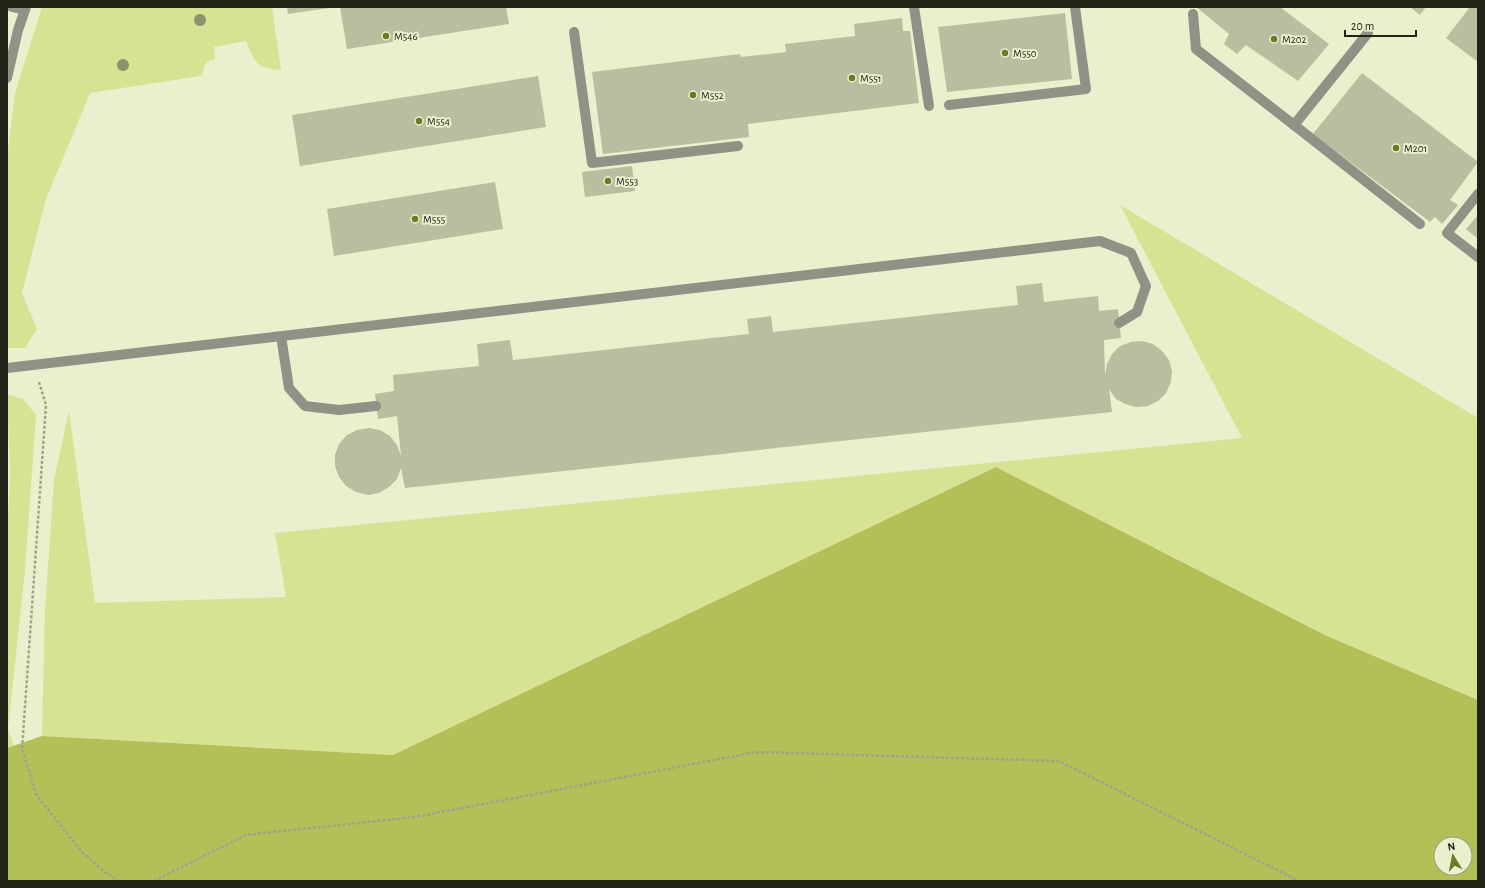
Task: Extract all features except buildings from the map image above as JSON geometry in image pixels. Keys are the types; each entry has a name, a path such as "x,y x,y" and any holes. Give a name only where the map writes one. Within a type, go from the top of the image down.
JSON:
{"street":[{"path":"7,78 18,30 26,8 12,7"},
{"path":"914,7 929,106"},
{"path":"949,105 1086,89 1075,7"},
{"path":"1193,14 1196,49 1420,224"},
{"path":"574,32 592,163 738,146"},
{"path":"1294,125 1368,33"},
{"path":"1478,194 1447,233 1478,257"},
{"path":"7,368 1100,241 1131,254 1146,286 1137,312 1119,323"},
{"path":"281,336 289,388 305,406 339,410 376,406"}],"path":[{"path":"30,365 40,384 46,405 22,750 37,796 83,853 106,873 119,881"},
{"path":"154,881 246,835 415,817 756,752 1059,761 1299,881"}],"green space":[{"path":"42,7 272,7 281,70 261,66 252,55 246,41 214,47 215,59 207,61 201,76 90,93 46,199 22,293 37,329 25,348 7,348 7,158 15,93"},
{"path":"1120,205 1478,418 1478,700 1327,636 996,467 393,755 42,736 45,609 54,480 69,411 95,603 286,597 275,533 1242,438"},
{"path":"7,394 23,399 36,415 25,571 8,729 14,746 7,748 7,541 10,475"},
{"path":"996,467 1327,636 1478,700 1478,881 7,881 7,748 42,736 393,755"}],"place":[{"name":"M546","path":"386,36"},
{"name":"M202","path":"1274,39"},
{"name":"M550","path":"1005,53"},
{"name":"M551","path":"852,78"},
{"name":"M552","path":"693,95"},
{"name":"M554","path":"419,121"},
{"name":"M201","path":"1396,148"},
{"name":"M553","path":"608,181"},
{"name":"M555","path":"415,219"}]}
